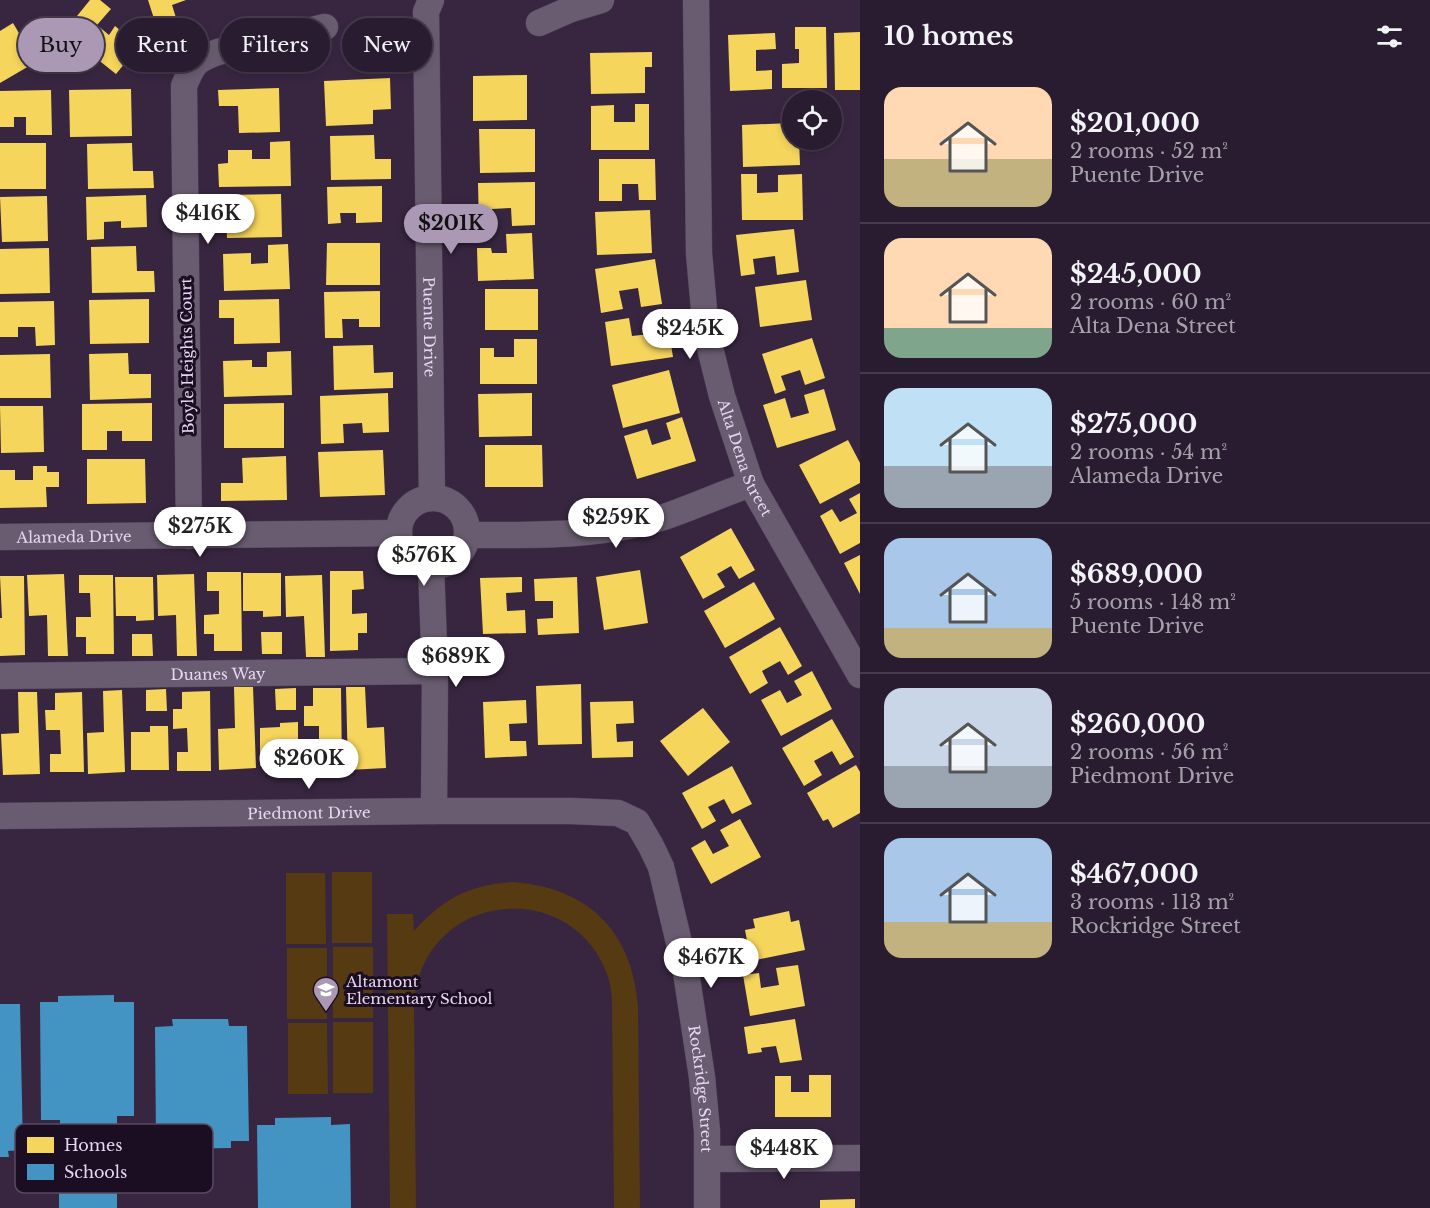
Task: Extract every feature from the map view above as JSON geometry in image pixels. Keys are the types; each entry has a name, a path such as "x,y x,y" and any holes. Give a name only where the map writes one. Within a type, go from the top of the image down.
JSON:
{"street":[{"path":"539,23 571,9 601,0"},
{"name":"Alta Dena Street","path":"696,0 699,254 706,333 722,396 750,484 860,675"},
{"name":"Puente Drive","path":"426,4 432,498"},
{"name":"Boyle Heights Court","path":"189,536 184,86 191,69 202,58 220,52"},
{"path":"468,535 539,534 622,526 663,517 750,484"},
{"path":"432,498 450,502 459,509 466,521 468,535 458,556 446,564 431,567 414,561 407,554 400,542 399,533 400,523 410,507 418,501 432,498"},
{"name":"Alameda Drive","path":"0,537 399,533"},
{"path":"431,567 435,671 434,811"},
{"name":"Duanes Way","path":"0,676 435,671"},
{"name":"Piedmont Drive","path":"0,816 434,811 618,813"},
{"name":"Rockridge Street","path":"618,813 637,822 661,867 686,972 702,1077 707,1131 706,1208"},
{"path":"708,1159 860,1158"}],"shaded area":[{"path":"332,872 372,872 372,943 332,943"},
{"path":"286,873 325,873 326,944 286,944"},
{"path":"512,882 539,886 583,903 601,917 615,935 626,955 634,979 638,1006 640,1208 614,1208 612,1002 607,974 591,945 568,925 541,912 512,909 483,913 457,926 434,947 419,976 414,1008 416,1208 390,1208 387,914 413,914 414,931 435,910 469,890"},
{"path":"333,947 373,947 373,1018 333,1018"},
{"path":"287,948 327,948 327,1019 287,1019"},
{"path":"333,1022 373,1022 373,1093 333,1093"},
{"path":"288,1023 327,1023 328,1094 288,1094"}],"building: Homes":[{"path":"90,0 100,0 111,9 103,18 79,18 77,16"},
{"path":"148,0 186,0 172,5 176,18 154,18"},
{"path":"13,23 18,31 19,72 0,83 0,31"},
{"path":"115,26 118,72 116,74 104,64 104,31 109,35"},
{"path":"795,27 826,27 827,88 782,88 782,64 799,63 799,49 795,49"},
{"path":"860,32 860,90 835,90 834,33"},
{"path":"775,33 776,49 756,50 756,71 772,70 772,89 730,91 728,35"},
{"path":"652,52 652,67 645,67 645,93 591,94 590,53"},
{"path":"527,75 527,120 473,121 473,76"},
{"path":"390,78 391,109 373,110 373,124 326,126 324,81"},
{"path":"279,88 280,132 239,133 238,106 219,106 218,90"},
{"path":"131,89 132,136 70,137 69,90"},
{"path":"51,90 52,135 26,135 26,117 14,117 14,127 0,127 0,91"},
{"path":"635,104 649,104 649,150 591,150 591,106 614,105 614,122 635,122"},
{"path":"782,123 782,150 799,150 800,165 743,167 742,125"},
{"path":"479,129 535,129 535,172 480,173"},
{"path":"374,135 375,159 391,159 391,179 331,180 330,136"},
{"path":"290,141 291,186 219,187 218,164 228,163 228,150 252,150 252,159 270,159 270,142"},
{"path":"0,143 46,143 46,189 0,189"},
{"path":"132,143 133,171 153,171 154,188 88,189 87,144"},
{"path":"599,159 655,159 656,200 639,200 638,184 622,184 622,201 599,201"},
{"path":"741,174 757,174 757,193 778,192 778,175 802,174 803,220 742,220"},
{"path":"535,182 535,225 512,226 511,208 492,209 492,227 479,227 478,183"},
{"path":"382,186 382,222 356,223 356,213 340,213 341,223 328,224 327,187"},
{"path":"281,194 282,237 227,238 226,220 219,220 218,195"},
{"path":"146,195 147,227 121,228 121,221 104,222 104,239 87,240 86,197"},
{"path":"47,196 48,241 2,242 0,197"},
{"path":"650,210 652,253 597,255 595,212"},
{"path":"794,229 799,272 777,275 775,256 753,259 755,274 741,276 736,235"},
{"path":"532,233 534,279 478,281 477,248 491,248 492,253 507,253 506,234"},
{"path":"327,243 380,243 380,285 326,285"},
{"path":"288,244 290,289 224,291 223,254 251,253 251,264 268,263 268,245"},
{"path":"136,246 137,271 154,271 155,292 92,293 91,247"},
{"path":"49,248 50,293 0,294 0,249"},
{"path":"655,259 662,304 641,307 638,288 619,291 623,309 601,313 595,269"},
{"path":"806,280 812,320 760,327 755,287"},
{"path":"485,289 538,289 538,330 485,330"},
{"path":"380,291 380,327 359,327 359,319 342,319 343,338 325,338 324,292"},
{"path":"149,299 149,343 90,344 89,300"},
{"path":"279,299 280,343 234,344 234,318 219,318 219,300"},
{"path":"54,301 55,345 36,346 35,327 18,327 18,337 0,337 0,302"},
{"path":"666,313 673,357 611,366 605,322 629,318 632,336 650,334 647,316"},
{"path":"812,338 825,378 805,385 800,370 781,376 786,390 775,394 762,354"},
{"path":"514,339 537,339 537,384 480,384 480,348 494,348 494,357 514,357"},
{"path":"373,345 374,373 393,372 393,388 334,390 333,346"},
{"path":"291,351 292,395 224,397 223,361 252,360 252,367 267,367 267,352"},
{"path":"128,353 129,374 151,374 151,398 90,400 89,354"},
{"path":"50,354 51,398 0,398 0,355"},
{"path":"669,370 680,413 623,428 612,385"},
{"path":"824,389 836,430 777,448 763,405 785,398 791,418 809,413 804,395"},
{"path":"388,393 389,432 363,433 362,423 343,424 344,443 321,444 320,396"},
{"path":"532,393 532,436 479,437 478,394"},
{"path":"152,403 152,441 122,441 122,431 107,431 107,450 82,450 82,404"},
{"path":"284,403 284,448 224,448 224,404"},
{"path":"0,406 43,406 44,452 1,453"},
{"path":"682,417 696,461 637,479 624,436 647,429 652,445 671,439 666,423"},
{"path":"848,440 860,463 860,483 820,504 799,465"},
{"path":"485,445 542,445 543,487 485,487"},
{"path":"383,450 385,495 320,497 318,452"},
{"path":"286,456 287,500 221,501 221,483 243,483 242,458"},
{"path":"87,459 145,459 146,503 87,504"},
{"path":"33,466 47,466 47,472 59,472 59,487 46,487 47,507 0,508 0,470 15,470 15,480 33,480"},
{"path":"860,493 860,543 840,554 820,516 832,509 840,522 857,513 849,499"},
{"path":"731,528 755,570 739,579 731,566 717,574 725,587 703,599 680,557"},
{"path":"860,555 860,594 844,563"},
{"path":"640,570 648,623 604,630 596,577"},
{"path":"330,571 363,571 364,589 352,590 352,614 367,613 367,633 358,633 358,650 330,651"},
{"path":"207,572 241,572 242,651 214,651 214,634 204,634 204,615 219,614 219,591 207,591"},
{"path":"243,573 281,573 281,616 263,617 263,611 243,611"},
{"path":"64,574 68,656 48,656 47,615 29,616 27,575"},
{"path":"194,574 197,656 177,656 176,615 158,616 157,575"},
{"path":"79,575 113,575 114,654 86,654 86,637 76,637 76,617 91,617 90,593 79,593"},
{"path":"322,575 325,657 306,657 304,616 286,617 285,576"},
{"path":"0,576 24,576 25,655 0,656 0,618 2,618"},
{"path":"115,577 153,577 154,620 136,621 136,616 116,616"},
{"path":"522,577 522,592 506,593 507,611 525,610 526,633 483,634 480,578"},
{"path":"577,577 579,633 538,635 537,619 553,618 553,601 535,601 534,579"},
{"path":"754,582 775,619 725,648 704,611"},
{"path":"780,627 802,666 788,675 780,661 762,671 768,683 750,694 729,657"},
{"path":"261,632 282,632 282,654 262,654"},
{"path":"132,634 152,634 153,656 132,656"},
{"path":"812,671 832,709 781,736 761,700 780,690 787,703 802,695 794,681"},
{"path":"581,684 582,744 538,745 536,686"},
{"path":"234,687 253,687 256,768 219,770 218,729 235,728"},
{"path":"346,687 365,687 367,728 384,727 386,768 348,770"},
{"path":"296,688 296,710 276,710 275,689"},
{"path":"313,688 341,688 342,768 308,768 308,749 319,749 319,726 304,726 304,706 313,706"},
{"path":"166,689 167,711 146,711 146,690"},
{"path":"122,690 125,772 88,774 87,733 104,732 103,691"},
{"path":"210,691 211,771 177,771 177,752 188,752 187,728 173,729 173,709 182,709 182,692"},
{"path":"18,692 37,692 40,774 3,775 1,734 19,733"},
{"path":"82,692 84,772 50,772 50,754 61,754 60,730 46,730 45,710 55,710 55,693"},
{"path":"526,700 527,723 509,724 510,741 526,741 527,756 485,758 483,702"},
{"path":"633,701 634,723 616,724 617,742 633,741 633,757 592,758 590,702"},
{"path":"703,708 730,742 688,776 660,741"},
{"path":"832,719 854,757 840,765 832,751 814,761 822,775 804,786 782,748"},
{"path":"298,722 298,766 260,766 260,728 280,727 280,723"},
{"path":"150,726 168,726 169,770 131,770 131,732 150,732"},
{"path":"856,765 860,772 860,813 833,828 828,819 823,821 807,793"},
{"path":"732,766 752,804 732,814 724,799 708,807 716,821 702,829 682,793"},
{"path":"740,819 761,857 711,884 691,848 705,840 713,854 729,846 720,830"},
{"path":"789,911 791,922 799,920 805,950 751,961 745,930 755,928 753,919"},
{"path":"798,965 805,1006 750,1016 743,975 759,973 761,988 779,985 776,968"},
{"path":"795,1019 802,1060 780,1063 776,1046 761,1048 762,1052 748,1054 744,1027"},
{"path":"809,1075 831,1075 831,1117 775,1117 775,1076 791,1076 791,1092 809,1092"},
{"path":"855,1199 855,1208 820,1208 820,1200"}],"building: Schools":[{"path":"114,995 114,1002 134,1002 134,1116 117,1116 117,1124 60,1124 60,1120 41,1120 40,1002 58,1002 58,996"},
{"path":"0,1004 20,1004 22,1124 15,1124 15,1151 8,1151 9,1157 0,1157"},
{"path":"172,1019 228,1019 229,1026 247,1026 249,1141 231,1141 231,1148 213,1148 213,1124 156,1124 155,1027 173,1026"},
{"path":"331,1117 331,1125 350,1124 351,1208 258,1208 257,1125 275,1125 275,1118"},
{"path":"59,1193 117,1193 117,1208 59,1208"}],"place":[{"name":"Altamont Elementary School","path":"326,1013"}]}
